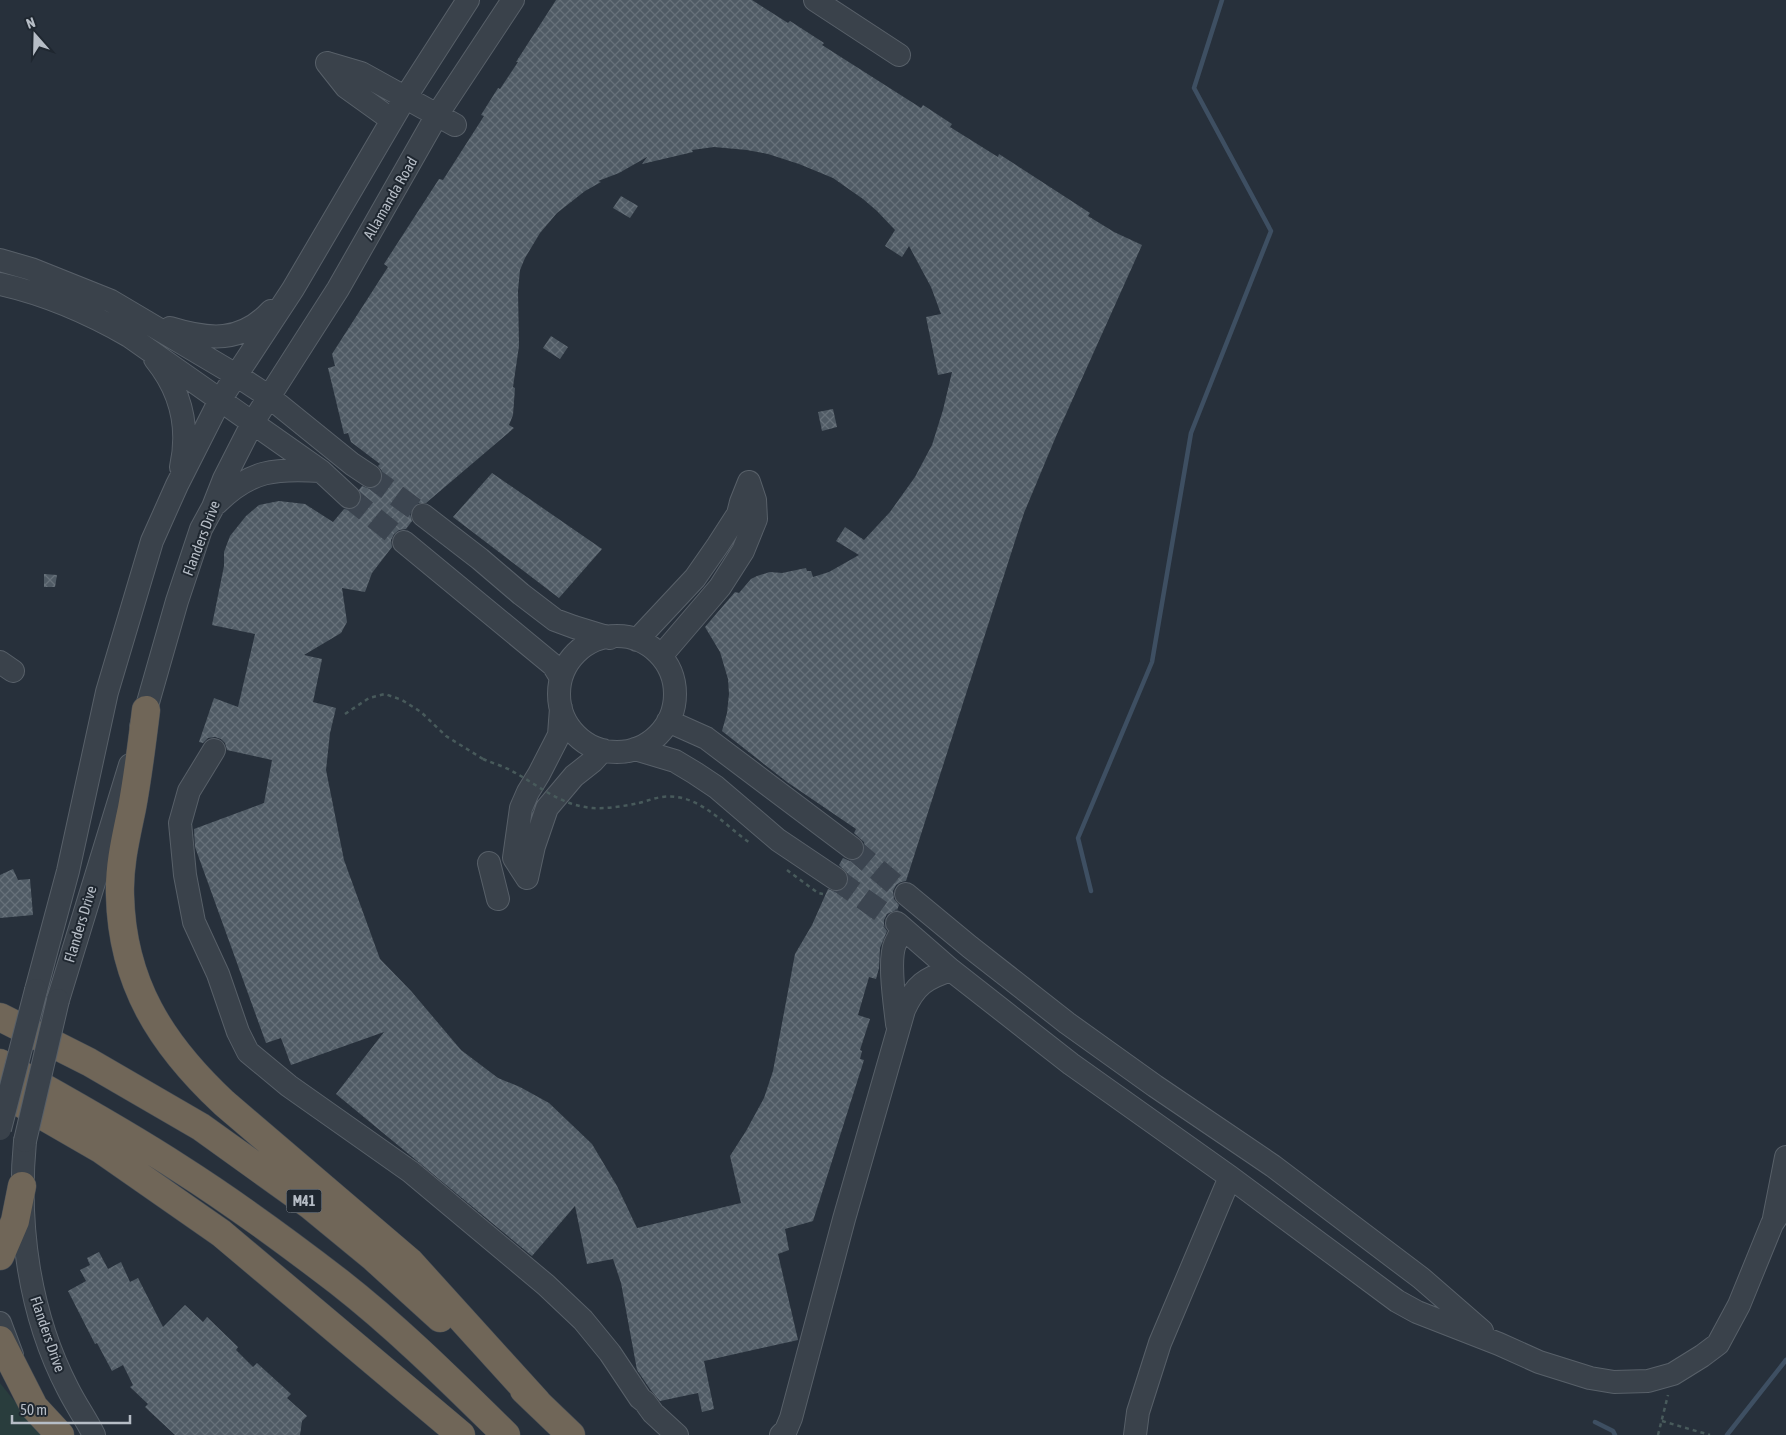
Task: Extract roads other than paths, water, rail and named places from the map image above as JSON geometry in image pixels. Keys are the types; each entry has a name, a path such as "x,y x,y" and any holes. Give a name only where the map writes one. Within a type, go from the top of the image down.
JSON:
{"highway":[{"path":"146,710 137,781 122,855 120,894 128,958 145,1004 167,1040 200,1080 224,1103 410,1262 537,1402"},
{"name":"M41","path":"0,1017 89,1062 201,1127 311,1206 374,1257 442,1321 537,1402 571,1435"},
{"path":"0,1063 172,1163 253,1218 340,1283 411,1342 506,1435"},
{"path":"0,1091 102,1150 221,1233 461,1435"},
{"path":"0,1256 15,1221 22,1186"},
{"path":"0,1340 34,1407 60,1435"}],"street":[{"path":"236,375 293,289 405,98 468,0"},
{"name":"Allamanda Road","path":"268,396 446,120 513,0"},
{"path":"818,2 839,4 851,0"},
{"path":"818,2 900,55"},
{"path":"392,120 346,87 327,63 361,73 446,120"},
{"path":"0,260 31,269 111,301 268,396 352,464 370,476"},
{"path":"0,284 26,290 71,307 106,323 146,347 321,470 349,497"},
{"path":"145,321 209,337 236,335 256,325 293,289"},
{"path":"146,347 162,367 183,413 184,445 177,485"},
{"name":"Flanders Drive","path":"0,1130 68,871 107,692 152,541 177,485 220,400 236,375"},
{"name":"Flanders Drive","path":"94,1435 68,1388 42,1326 29,1266 22,1186 25,1141 58,1000 177,601 201,530 224,479 268,396"},
{"path":"212,507 228,491 246,480 266,472 290,469 321,470"},
{"path":"637,640 695,578 738,514 740,502 749,482 754,500 756,519 743,551 720,587 661,656"},
{"path":"423,515 555,620 610,638"},
{"path":"404,542 553,666 562,678"},
{"path":"628,637 648,645 661,656 669,669 675,690 675,701 668,721 654,738 635,749 624,751 602,750 588,744 576,734 564,718 559,698 565,669 577,652 596,640 610,638 628,637"},
{"path":"561,708 559,735 521,808 514,858 528,878 534,846 547,808 574,776 593,761 602,750"},
{"path":"668,721 706,738 852,848"},
{"path":"635,749 675,761 695,773 716,788 778,840 829,887"},
{"path":"214,750 189,791 180,823 185,875 194,922 218,974 238,1032 248,1052 289,1086 411,1172 546,1285 583,1320 610,1352 640,1398 677,1435"},
{"path":"489,863 498,899"},
{"path":"906,894 1067,1023 1155,1086 1273,1166 1421,1278 1499,1344"},
{"path":"898,1033 893,988 893,952 900,926 952,970 1071,1064 1230,1177 1397,1301 1417,1312 1539,1362 1590,1378 1614,1382 1648,1381 1673,1374 1718,1344 1739,1305 1772,1224 1786,1157"},
{"path":"781,1435 792,1418 844,1219 904,1010 914,991 924,981 935,975 952,970"},
{"path":"1135,1435 1138,1412 1160,1344 1230,1177"},
{"path":"1772,1224 1786,1203"},
{"path":"0,1323 27,1387 43,1413 60,1435"}],"waterway":[{"path":"1091,891 1078,838 1152,662 1191,433 1271,231 1194,88 1222,0"},
{"path":"1727,1435 1786,1360"},
{"path":"1595,1422 1613,1431 1615,1435"}],"tunnel":[{"path":"370,476 423,515"},
{"path":"349,497 404,542"},
{"path":"852,848 906,894"},
{"path":"836,879 897,923"}]}
